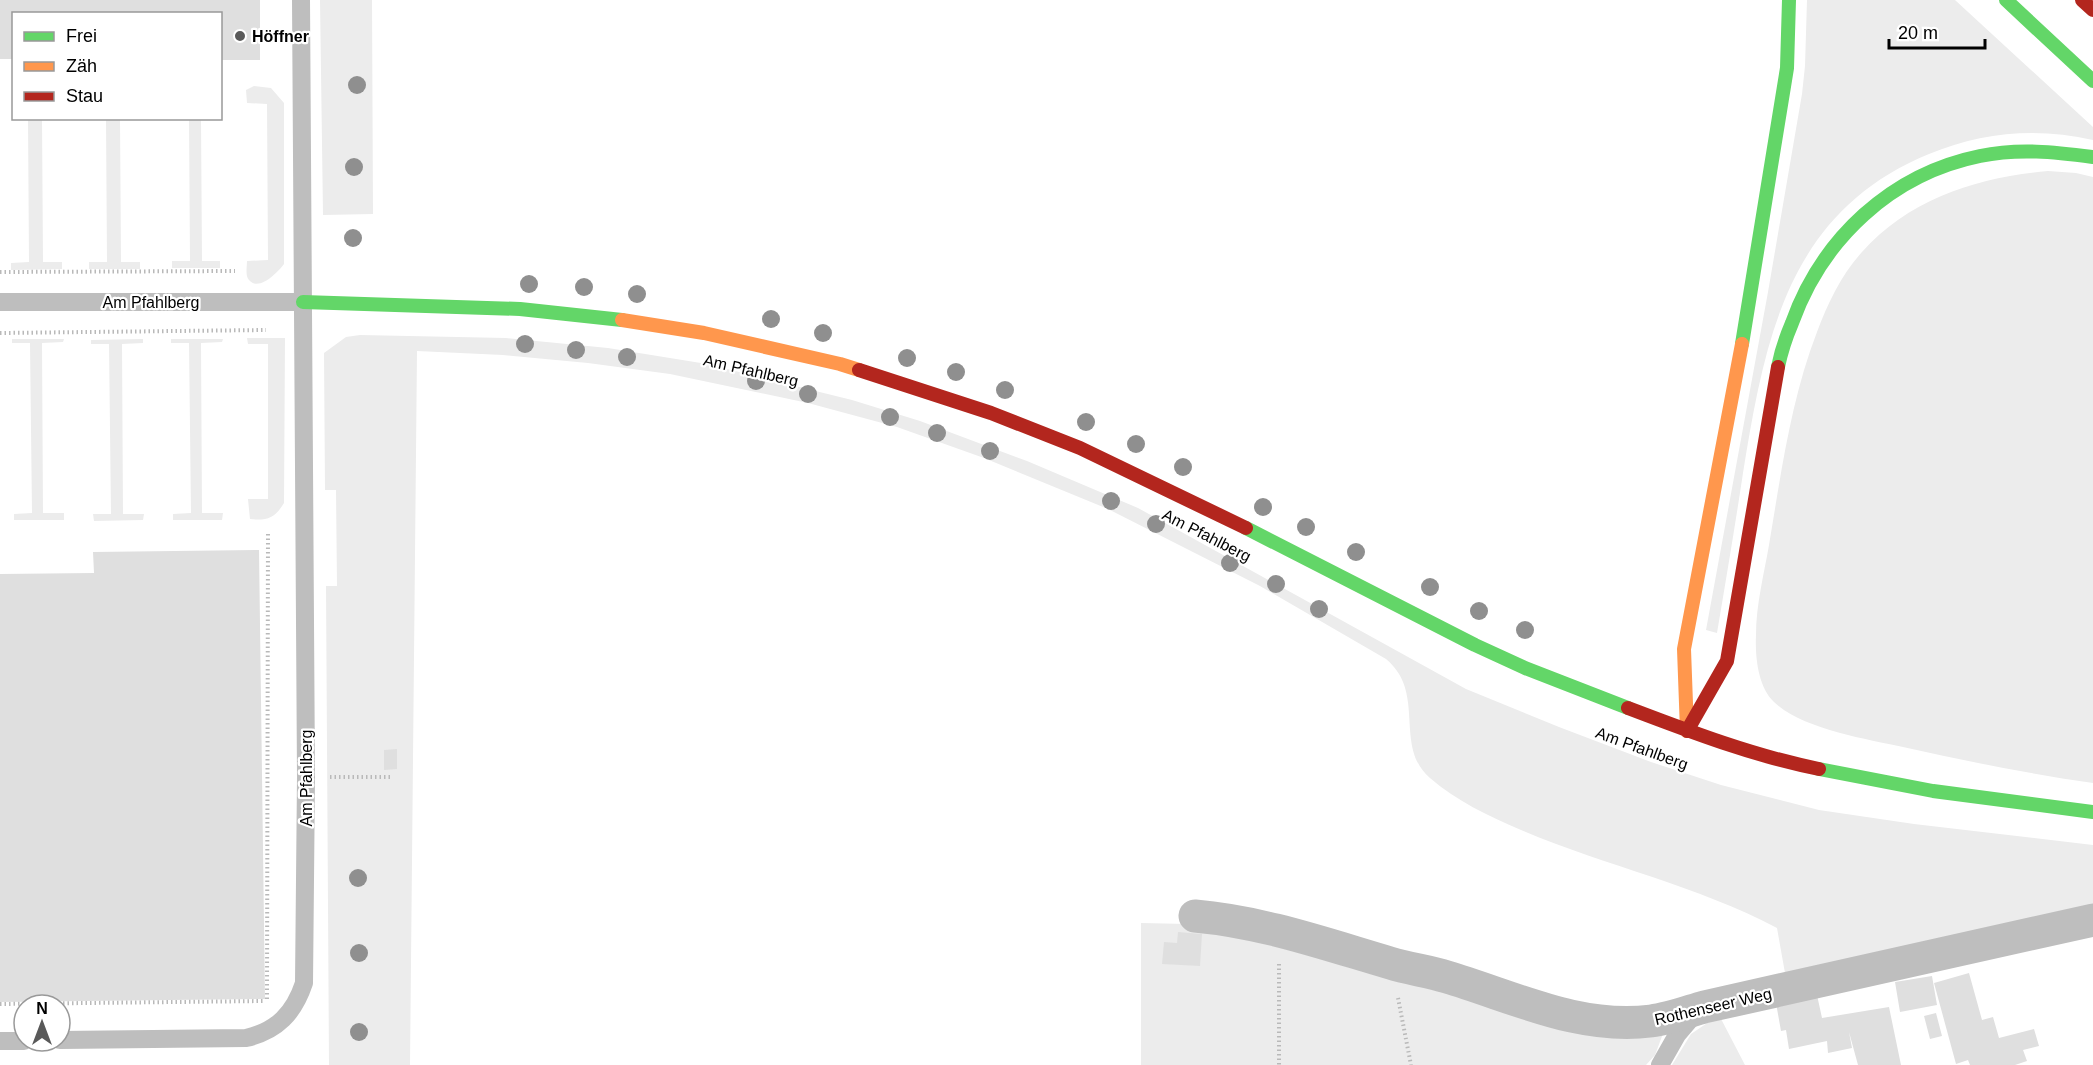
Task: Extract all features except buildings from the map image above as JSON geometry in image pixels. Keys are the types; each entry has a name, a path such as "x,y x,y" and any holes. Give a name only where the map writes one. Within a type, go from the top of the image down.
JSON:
{"main road":[{"path":"1687,730 1684,649 1749,307 1778,135 1787,68 1789,0"},
{"path":"2006,0 2093,81"},
{"path":"2082,0 2093,10"},
{"path":"1687,730 1727,661 1779,362 1799,304 1826,254 1845,230 1868,209 1890,192 1932,168 1982,154 2012,151 2049,150 2093,158"},
{"name":"Am Pfahlberg","path":"303,302 452,306 594,316 713,335 840,364 991,413 1119,465 1485,649 1557,681 1687,730 1781,762 1933,791 2093,812"}],"street":[{"name":"Rothenseer Weg","path":"1195,916 1241,921 1279,929 1392,964 1445,976 1532,1006 1596,1020 1652,1021 1704,1007 2093,920"}],"lane":[{"name":"Am Pfahlberg","path":"72,1040 235,1039 257,1036 286,1018 297,1001 306,973 301,0"},
{"name":"Am Pfahlberg","path":"0,302 303,302"},
{"path":"1660,1065 1688,1020 1704,1007"}],"path":[{"path":"0,272 235,271"},
{"path":"0,333 303,330"},
{"path":"267,1031 268,532"},
{"path":"306,777 392,777"},
{"path":"1279,929 1280,1065"},
{"path":"1392,964 1411,1065"},
{"path":"0,1004 297,1001"}],"shaded area":[{"path":"320,0 372,0 373,214 323,215"},
{"path":"1807,0 1955,0 2093,127 2093,140 2051,134 2010,134 1989,136 1929,154 1881,179 1844,209 1814,245 1791,285 1774,328 1762,374 1717,633 1706,630 1802,94"},
{"path":"254,86 271,88 284,103 284,264 268,280 258,284 253,283 247,276 247,261 268,260 267,104 247,103 246,90"},
{"path":"28,120 42,120 43,262 62,262 62,269 11,270 11,263 29,262"},
{"path":"106,120 120,120 121,262 140,262 140,269 89,269 89,262 107,262"},
{"path":"189,120 201,120 202,261 220,261 220,268 172,268 172,261 190,261"},
{"path":"2048,171 2093,177 2093,783 1974,762 1835,732 1817,726 1786,711 1774,702 1761,680 1756,653 1759,601 1794,410 1817,332 1841,280 1854,261 1881,233 1924,204 1971,185"},
{"path":"360,335 506,338 608,348 707,364 852,400 920,421 1027,461 1138,508 1466,689 1651,762 1721,785 1819,810 1914,824 2093,845 2093,910 1785,973 1777,928 1715,900 1521,830 1451,794 1430,778 1419,765 1413,751 1405,687 1398,673 1386,659 1260,586 1108,509 984,458 897,427 808,403 670,374 588,363 503,355 417,351 410,1065 329,1065 326,586 337,586 336,490 325,490 324,353 346,337"},
{"path":"247,338 285,338 284,503 274,515 261,519 250,519 248,499 268,499 268,344 248,344"},
{"path":"12,339 64,339 63,342 42,343 43,513 64,513 64,520 14,520 14,514 32,513 30,343 12,343"},
{"path":"143,339 143,343 122,344 123,514 144,514 143,520 94,521 93,514 111,514 109,344 91,344 91,340"},
{"path":"171,339 223,339 222,342 201,343 202,513 223,513 222,520 173,520 173,514 191,513 189,343 171,343"},
{"path":"1141,923 1235,925 1664,1031 1655,1055 1646,1065 1141,1065"},
{"path":"1719,1015 1745,1065 1672,1065 1691,1034"}],"traffic: fast":[{"path":"1742,344 1787,68 1789,0"},
{"path":"2006,0 2093,81"},
{"path":"1778,367 1784,345 1805,292 1822,264 1841,238 1889,195 1917,178 1948,165 1980,156 2022,151 2093,157"},
{"path":"303,302 520,309 622,320"},
{"path":"1246,528 1475,645 1525,668 1628,708"},
{"path":"1819,769 1933,791 2093,812"}],"traffic: slow":[{"path":"622,320 704,333 859,370"},
{"path":"1687,731 1684,649 1742,344"}],"traffic: jam":[{"path":"2082,0 2093,10"},
{"path":"1687,731 1727,661 1778,367"},
{"path":"859,370 991,413 1080,448 1246,528"},
{"path":"1628,708 1747,750 1819,769"}],"place":[{"name":"Höffner","path":"240,36"}]}
